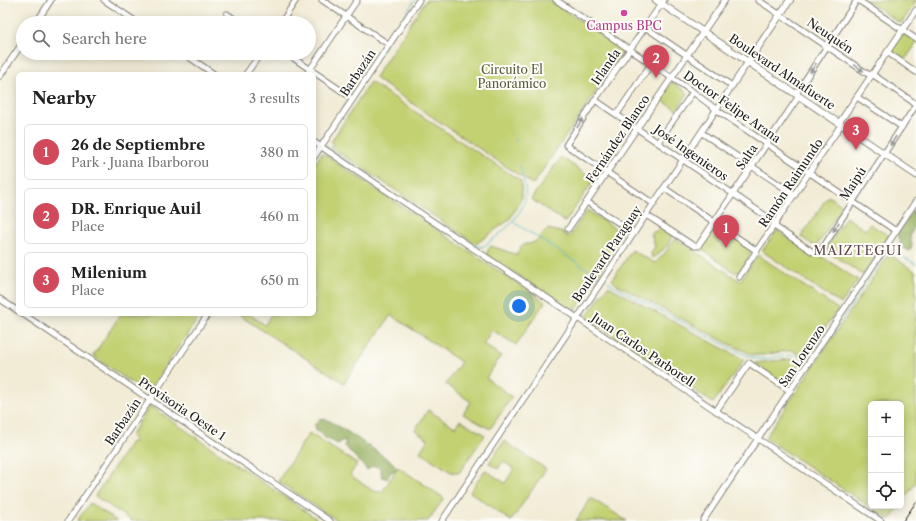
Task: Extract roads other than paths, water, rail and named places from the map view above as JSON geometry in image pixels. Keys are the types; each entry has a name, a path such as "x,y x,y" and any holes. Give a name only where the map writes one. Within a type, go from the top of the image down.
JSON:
{"main road":[{"name":"Boulevard Paraguay","path":"748,62 790,0"},
{"name":"Boulevard Almafuerte","path":"660,1 703,32 916,175"}],"street":[{"path":"41,16 51,0"},
{"path":"104,0 128,16"},
{"path":"286,16 296,0"},
{"path":"322,0 384,42"},
{"path":"294,60 308,72 357,0"},
{"name":"Barbazán","path":"316,154 419,0"},
{"name":"Doctor Felipe Arana","path":"556,0 896,231"},
{"name":"Fernández Blanco","path":"568,230 726,0"},
{"name":"Neuquén","path":"758,0 916,104"},
{"path":"858,0 916,39"},
{"name":"Salta","path":"646,215 696,247 767,144 827,46 858,0"},
{"name":"Irlanda","path":"607,173 566,146 595,100 645,27 660,1"},
{"name":"Ramón Raimundo","path":"739,277 810,173 871,75 916,10"},
{"path":"645,27 732,86"},
{"path":"0,76 16,52"},
{"path":"887,52 916,72"},
{"path":"193,60 211,72"},
{"path":"247,72 256,60"},
{"name":"Boulevard Paraguay","path":"442,521 748,62"},
{"path":"617,114 651,64"},
{"path":"316,77 349,96"},
{"path":"658,142 693,92"},
{"path":"857,97 902,127"},
{"name":"José Ingenieros","path":"595,100 638,128 814,252 820,252"},
{"name":"Maipú","path":"820,252 916,104"},
{"path":"702,133 795,195"},
{"name":"Juan Carlos Parborell","path":"316,143 881,521"},
{"path":"607,173 654,204"},
{"path":"664,188 757,251"},
{"name":"San Lorenzo","path":"703,521 916,201"},
{"path":"587,202 634,233"},
{"path":"0,299 16,310"},
{"name":"Provisoria Oeste 1","path":"26,316 330,521"},
{"name":"Barbazán","path":"68,521 207,316"},
{"path":"716,411 749,363 790,391"}],"waterway":[{"path":"387,41 415,0"},
{"path":"351,96 386,44"},
{"path":"320,143 349,99"},
{"path":"325,146 371,177"},
{"path":"520,166 525,184 525,199 522,208 513,222 600,277"},
{"path":"475,246 483,247 513,222"},
{"path":"811,366 888,251 892,251 916,264"},
{"path":"608,281 614,286 746,355 760,359 793,355 805,363"}],"railway":[{"path":"903,521 916,502"}],"place":[{"name":"Campus BPC","path":"624,13"},
{"name":"DR. Enrique Auil","path":"656,78"},
{"name":"Milenium","path":"856,150"},
{"name":"26 de Septiembre","path":"726,248"}],"district":[{"name":"MAIZTEGUI","path":"858,250"}],"park label":[{"name":"Circuito El Panorámico","path":"512,77"}]}
